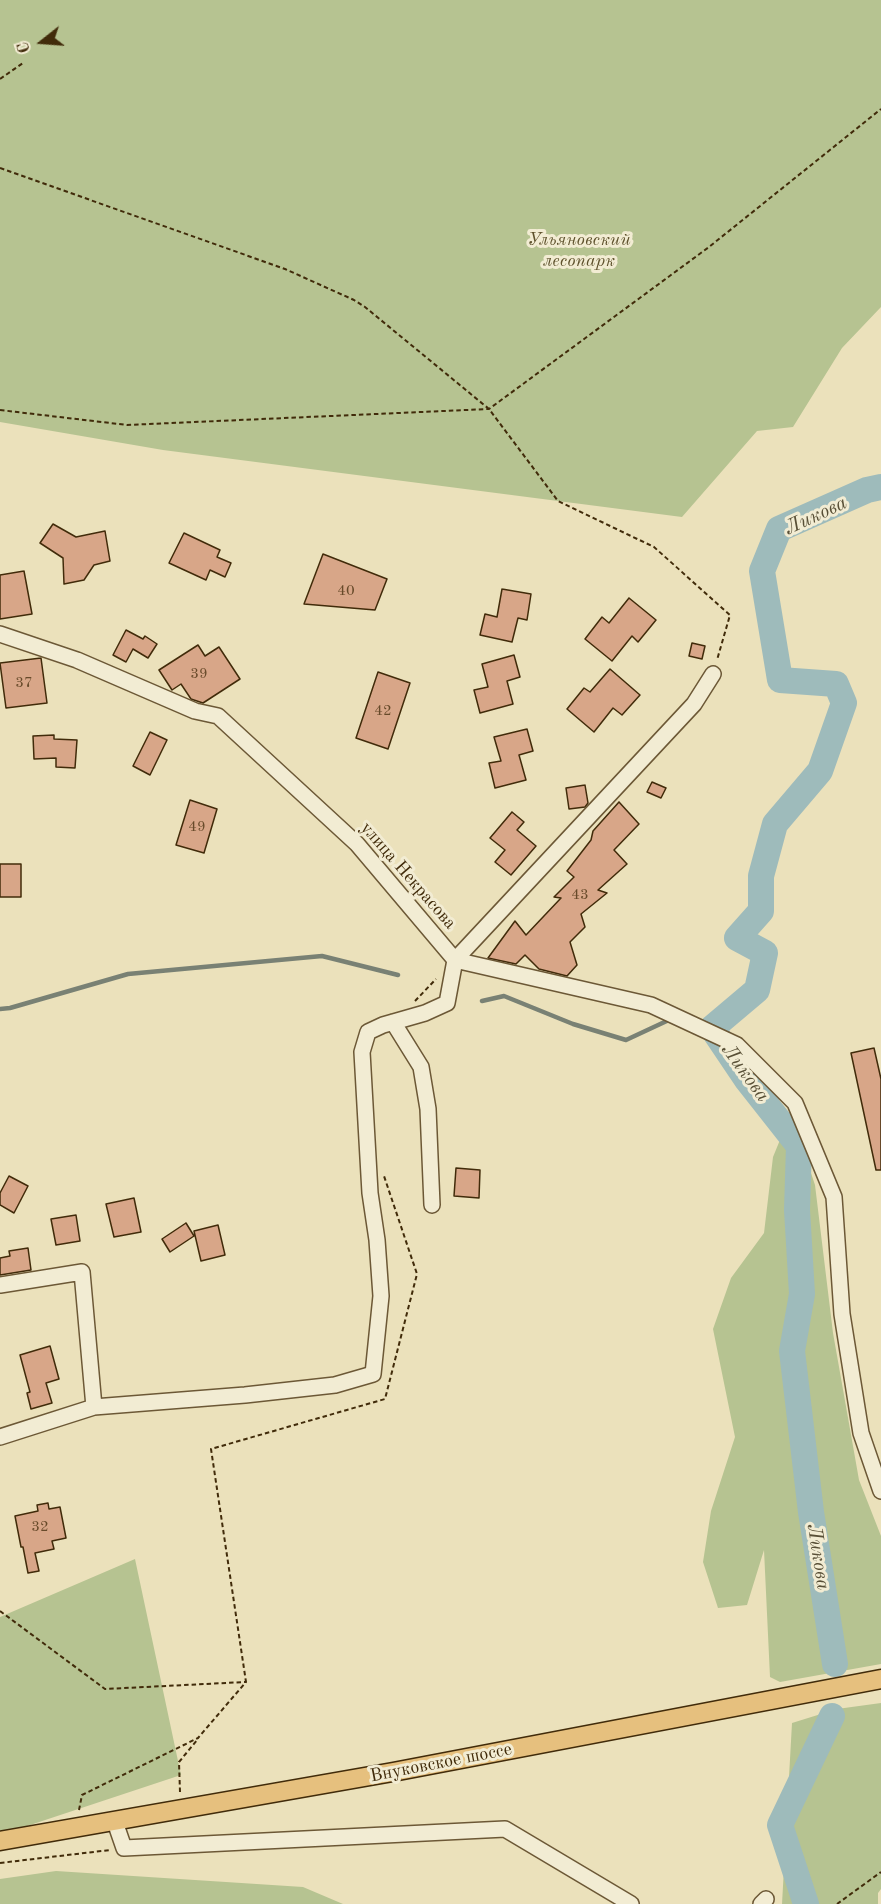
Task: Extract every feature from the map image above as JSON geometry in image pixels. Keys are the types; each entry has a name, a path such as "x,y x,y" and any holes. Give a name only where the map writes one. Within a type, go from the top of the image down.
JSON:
{"main road":[{"name":"Внуковское шоссе","path":"0,1841 393,1772 881,1679"}],"street":[{"name":"улица Некрасова","path":"0,634 77,660 195,711 218,716 357,844 455,960 694,704 713,674"},
{"path":"0,1437 94,1407 246,1395 324,1386 374,1374 381,1296 377,1240 370,1193 362,1052 369,1032 447,1003 455,960 651,1005 737,1045 795,1103 834,1197 842,1314 859,1422 881,1491"},
{"path":"393,1022 421,1067 428,1109 432,1205"},
{"path":"0,1285 82,1272 94,1407"},
{"path":"115,1822 124,1848 505,1829 630,1904"}],"path":[{"path":"0,79 23,63"},
{"path":"0,410 127,425 489,409 709,247 881,109"},
{"path":"0,168 285,269 354,300 489,409 558,501 654,547 730,615 713,674"},
{"path":"393,1022 455,960"},
{"path":"181,1810 179,1762 246,1682 210,1449 385,1399 417,1274 384,1174"},
{"path":"0,1611 105,1689 246,1682"},
{"path":"75,1828 82,1795 198,1738"},
{"path":"0,1863 124,1848"},
{"path":"837,1904 881,1872"}],"green space":[{"name":"Ульяновский лесопарк","path":"0,0 881,0 881,307 842,348 793,427 757,431 682,517 163,450 0,422"},
{"path":"791,1113 815,1185 833,1333 859,1480 881,1536 881,1664 780,1682 770,1677 764,1550 747,1605 718,1608 703,1562 711,1511 735,1437 713,1329 731,1278 764,1233 773,1157"},
{"path":"135,1559 181,1775 12,1831 0,1832 0,1617"},
{"path":"881,1703 881,1889 878,1893 878,1904 782,1904 792,1723 837,1709"},
{"path":"56,1871 303,1887 343,1904 0,1904 0,1879"}],"building":[{"path":"53,524 76,537 105,531 110,561 94,565 84,580 64,584 63,558 40,543"},
{"path":"184,533 220,550 217,557 231,563 225,577 210,570 206,580 169,563"},
{"path":"323,554 387,579 375,610 304,604"},
{"path":"24,571 32,614 0,619 0,575"},
{"path":"502,589 531,594 527,620 518,618 512,642 480,635 485,614 497,617"},
{"path":"629,598 656,620 638,642 632,636 612,661 585,639 602,617 609,623"},
{"path":"126,630 143,639 145,636 157,644 148,658 133,649 126,662 113,655"},
{"path":"692,643 705,646 702,659 689,656"},
{"path":"198,645 205,656 219,647 240,679 203,703 191,699 181,684 172,690 159,670"},
{"path":"514,655 520,677 507,681 513,704 480,713 474,690 488,687 482,664"},
{"path":"41,658 47,703 6,708 0,663"},
{"path":"610,669 640,695 622,715 613,708 594,732 567,709 584,688 590,692"},
{"path":"378,672 410,683 388,749 356,738"},
{"path":"527,729 533,751 519,755 526,780 495,788 489,763 501,761 494,737"},
{"path":"150,732 167,740 150,775 133,766"},
{"path":"54,735 54,739 77,740 75,768 56,767 56,758 34,759 33,736"},
{"path":"652,782 666,788 661,798 647,792"},
{"path":"585,785 588,803 585,807 569,809 566,788"},
{"path":"190,800 217,809 204,853 176,845"},
{"path":"619,802 639,824 614,850 627,864 598,890 607,893 581,914 585,927 570,942 577,965 567,976 539,969 525,955 516,964 488,958 515,921 526,935 561,898 554,897 574,877 567,871 591,840 593,831"},
{"path":"512,812 524,822 517,830 536,846 511,875 495,862 505,850 490,838"},
{"path":"0,864 21,864 21,897 0,897"},
{"path":"874,1048 881,1079 881,1170 876,1170 851,1053"},
{"path":"456,1168 480,1170 479,1198 454,1196"},
{"path":"9,1176 28,1186 14,1213 0,1205 0,1193"},
{"path":"134,1198 141,1232 114,1237 106,1204"},
{"path":"76,1215 80,1241 56,1245 51,1219"},
{"path":"186,1223 194,1236 170,1252 162,1239"},
{"path":"218,1225 225,1255 201,1261 194,1231"},
{"path":"28,1248 31,1270 0,1275 0,1258 10,1256 9,1251"},
{"path":"50,1346 59,1379 46,1383 52,1403 31,1409 27,1393 30,1392 20,1355"},
{"path":"48,1503 49,1509 60,1507 66,1538 52,1541 54,1549 35,1553 39,1571 28,1573 15,1516 38,1511 37,1505"}],"waterway":[{"name":"Ликова","path":"835,1664 811,1512 792,1351 802,1294 797,1210 799,1146 747,1080 712,1028 757,990 765,953 737,938 761,911 761,876 775,824 820,771 844,703 836,684 780,680 762,571 779,529 867,490 881,487"},
{"path":"0,1009 128,974 322,956 398,975"},
{"path":"482,1001 504,996 573,1024 626,1040 671,1019"},
{"name":"Ликова","path":"806,1904 780,1825 832,1716"}]}
